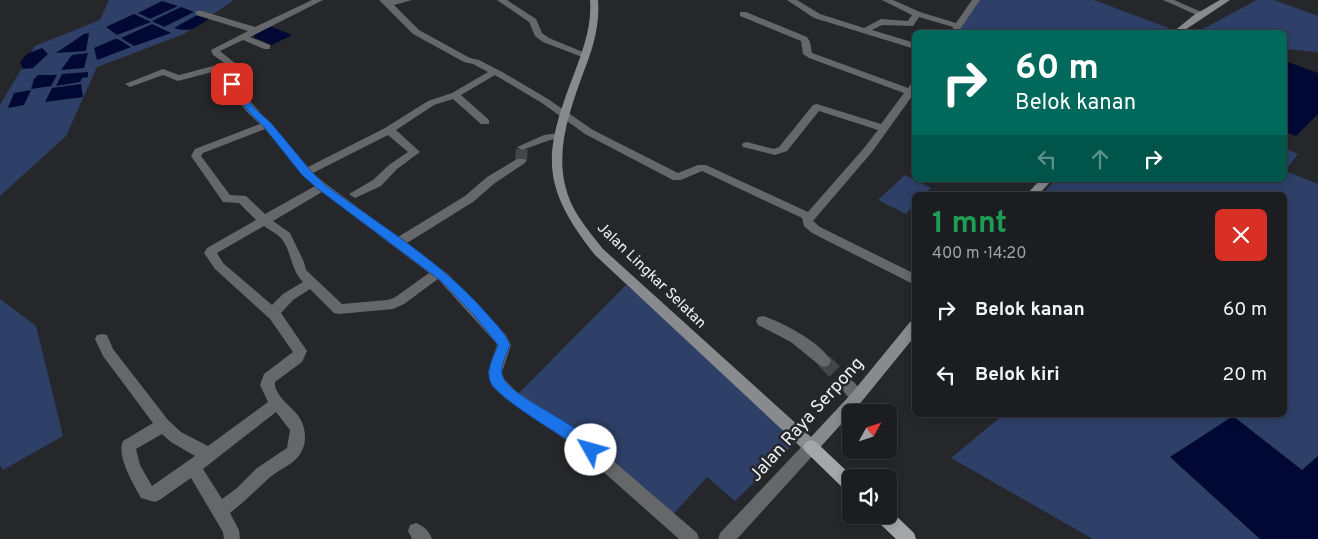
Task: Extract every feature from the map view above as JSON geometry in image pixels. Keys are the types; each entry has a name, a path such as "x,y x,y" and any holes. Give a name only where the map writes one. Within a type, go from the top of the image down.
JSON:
{"main road":[{"name":"Jalan Lingkar Selatan","path":"595,0 595,21 585,55 563,114 558,136 557,171 566,205 583,233 618,270 811,447"},
{"path":"1180,30 1226,0"},
{"path":"1035,192 1044,182"},
{"name":"Jalan Raya Serpong","path":"811,447 857,397 912,330"},
{"path":"811,447 842,476"},
{"path":"892,524 908,539"}],"street":[{"path":"223,73 231,64 215,51 319,0"},
{"path":"386,2 408,0"},
{"path":"501,0 533,21 538,34 546,40 585,55"},
{"path":"791,0 806,8 812,14 912,45"},
{"path":"886,0 957,29 976,0"},
{"path":"1167,0 1202,14"},
{"path":"386,2 398,12 407,26 416,32 524,88 589,132 677,177 702,167 808,217"},
{"path":"199,14 256,30"},
{"path":"743,14 804,39 808,54 812,56 912,88 868,150 808,217 808,223 816,230 912,278"},
{"path":"864,30 881,22 910,24 917,14"},
{"path":"243,37 267,47"},
{"path":"130,84 163,72 178,78 213,70 223,73 251,110 268,125 306,172 322,187 438,273 459,291 502,339 503,351 495,372 497,382 511,395 577,439 691,539"},
{"path":"306,172 388,130 431,103 454,94 494,72"},
{"path":"454,94 485,122"},
{"path":"747,145 775,152 783,149 817,107 883,128"},
{"path":"268,125 196,154 227,199 242,199 264,220 286,236 298,262 300,272 339,309 388,305 399,301 438,273"},
{"path":"355,194 377,183 393,167 415,152 388,130"},
{"path":"522,147 558,136"},
{"path":"398,243 469,199 491,180 521,161"},
{"path":"220,511 263,473 292,453 296,446 298,430 293,420 277,403 267,388 266,382 297,358 300,351 272,312 219,266 210,253 216,246 322,187"},
{"path":"272,312 288,297 312,283"},
{"path":"763,321 790,334 810,347 824,361"},
{"path":"102,339 108,352 163,425 176,437 207,454"},
{"path":"846,384 857,397"},
{"path":"163,425 128,446 133,466 147,493 155,494 162,490 207,454 228,442 277,403"},
{"name":"Jalan Raya Serpong","path":"726,539 811,447"},
{"path":"193,467 231,530 232,539"}],"shaded area":[{"path":"109,0 234,0 184,34 97,67 66,136 0,196 0,105 35,46 100,20"},
{"path":"976,0 1094,0 1174,30 959,30"},
{"path":"1257,0 1274,0 1318,16 1318,52 1287,49 1287,30 1201,30"},
{"path":"162,1 178,6 150,19 138,13"},
{"path":"181,7 194,12 164,27 152,21"},
{"path":"134,14 151,22 117,35 106,27"},
{"path":"197,15 209,19 189,30 174,28"},
{"path":"152,24 171,33 134,46 121,38"},
{"path":"268,27 292,35 272,45 255,38 254,34"},
{"path":"89,33 86,51 56,53 84,34"},
{"path":"115,39 131,47 97,60 94,48"},
{"path":"42,48 48,54 33,68 23,69 20,62 27,54"},
{"path":"88,53 84,68 61,70 72,55"},
{"path":"1287,62 1318,73 1318,114 1296,136 1287,133"},
{"path":"88,72 88,77 82,78 80,82 56,86 62,74"},
{"path":"38,75 57,75 51,86 31,89 34,79"},
{"path":"81,84 83,97 45,102 52,88"},
{"path":"31,90 24,105 8,108 14,93"},
{"path":"1287,149 1298,154 1287,168"},
{"path":"1287,172 1318,184 1318,539 1093,539 951,458 1001,417 1287,417 1287,192 1045,192 1053,182 1287,182"},
{"path":"905,175 912,178 912,182 919,182 931,188 927,192 912,192 912,207 906,214 878,200"},
{"path":"626,285 802,436 735,501 707,477 669,519 514,398"},
{"path":"0,299 36,326 63,436 3,470 0,465"},
{"path":"1231,417 1234,417 1302,470 1318,456 1318,539 1260,539 1170,457"}],"tunnel":[{"path":"521,161 522,147"},
{"path":"824,361 847,384"}],"route":[{"path":"232,84 251,110 268,125 306,172 322,187 445,278 502,339 503,351 494,376 497,382 511,395 591,450"}]}
